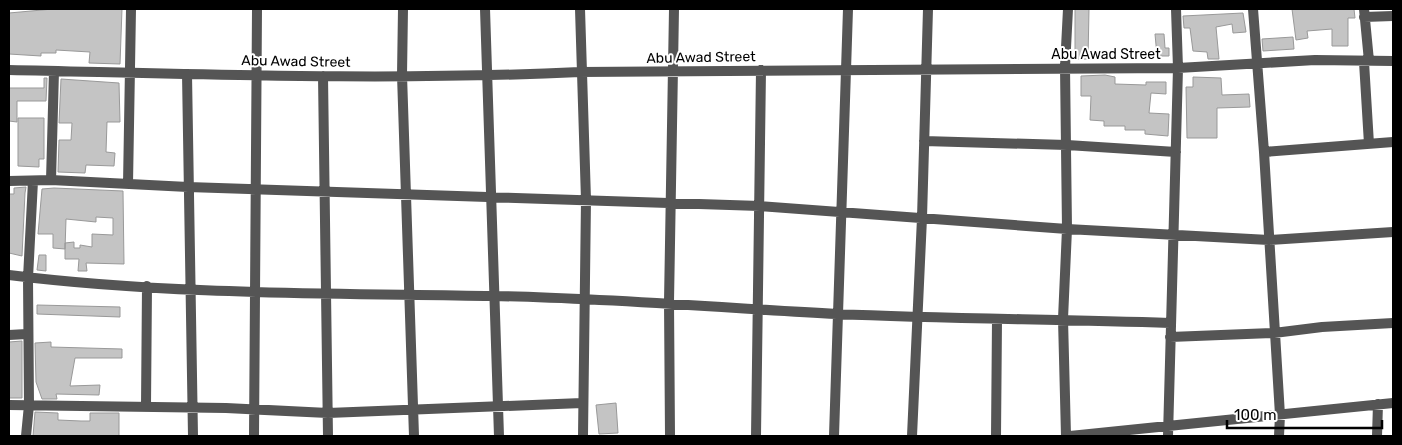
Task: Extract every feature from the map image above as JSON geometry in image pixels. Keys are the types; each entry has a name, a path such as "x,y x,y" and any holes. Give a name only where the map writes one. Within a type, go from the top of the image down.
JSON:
{"street":[{"path":"128,184 131,9"},
{"path":"254,436 257,9"},
{"path":"403,9 402,75 414,436"},
{"path":"485,9 499,436"},
{"path":"580,9 580,72 586,200 583,436"},
{"path":"670,436 669,302 674,9"},
{"path":"834,436 840,314 848,9"},
{"path":"912,436 916,315 922,218 928,9"},
{"path":"1066,436 1063,319 1067,230 1065,67 1068,9"},
{"path":"1168,431 1178,68 1176,9"},
{"path":"1253,9 1264,152 1280,415 1279,436"},
{"path":"1370,144 1364,13 1393,16"},
{"name":"Abu Awad Street","path":"9,70 323,76 488,76 580,72 1065,67 1178,68 1332,59 1366,62 1393,61"},
{"path":"756,436 761,70"},
{"path":"51,180 54,71"},
{"path":"187,74 193,436"},
{"path":"323,76 328,436"},
{"path":"924,140 1067,145 1176,152"},
{"path":"1264,152 1393,142"},
{"path":"9,181 51,180 188,187 760,206 843,214 922,218 1067,230 1269,240 1393,232"},
{"path":"26,436 29,405 28,278 33,181"},
{"path":"9,276 255,292 586,299 669,302 840,314 916,315 997,320 1063,319 1170,322"},
{"path":"146,406 147,286"},
{"path":"996,436 997,320"},
{"path":"1170,337 1274,333 1322,327 1393,324"},
{"path":"9,335 27,334"},
{"path":"9,405 146,406 328,413 582,403"},
{"path":"1070,436 1168,431 1280,415 1393,403"},
{"path":"1377,436 1378,404"}],"building":[{"path":"53,9 122,9 120,64 89,63 90,52 56,50 56,53 41,53 41,56 9,54 9,13"},
{"path":"1075,9 1089,9 1088,59 1075,59"},
{"path":"1292,9 1354,9 1355,18 1348,18 1348,46 1332,46 1332,29 1307,31 1308,38 1296,40"},
{"path":"1243,13 1246,32 1233,33 1232,24 1216,27 1219,59 1208,59 1207,52 1193,51 1190,28 1184,28 1183,16"},
{"path":"1155,34 1164,34 1165,48 1169,48 1169,56 1157,56"},
{"path":"1293,37 1294,49 1263,51 1262,39"},
{"path":"1105,75 1115,77 1115,84 1146,85 1146,82 1166,82 1166,94 1151,93 1149,113 1169,114 1168,136 1145,134 1145,130 1125,130 1125,126 1104,126 1104,121 1090,120 1091,96 1081,96 1081,76"},
{"path":"1193,77 1221,78 1222,95 1249,94 1250,107 1217,108 1217,138 1187,138 1186,87 1193,87"},
{"path":"44,78 47,78 46,101 17,101 17,122 9,121 9,88 44,88"},
{"path":"61,79 119,83 120,122 107,122 106,152 115,153 114,166 86,165 85,173 58,172 59,140 71,140 72,123 59,123"},
{"path":"18,118 44,118 44,159 39,159 39,167 18,166"},
{"path":"26,187 22,256 9,253 9,194 14,194 14,188"},
{"path":"42,189 123,191 124,264 86,263 87,271 78,271 79,259 65,259 65,249 53,248 53,234 38,234","holes":["96,217 113,218 113,235 92,234 92,247 80,245 80,248 74,248 74,242 65,243 66,219 96,222"]},
{"path":"39,255 46,255 46,271 37,270"},
{"path":"37,305 120,307 120,317 37,314"},
{"path":"22,341 22,398 9,398 9,342"},
{"path":"51,342 51,347 122,349 122,358 75,358 70,386 100,385 99,395 56,394 57,399 42,399 36,382 35,343"},
{"path":"616,403 618,433 599,434 596,405"},
{"path":"35,412 58,413 58,420 81,421 90,421 90,413 119,413 119,436 33,436"}]}
